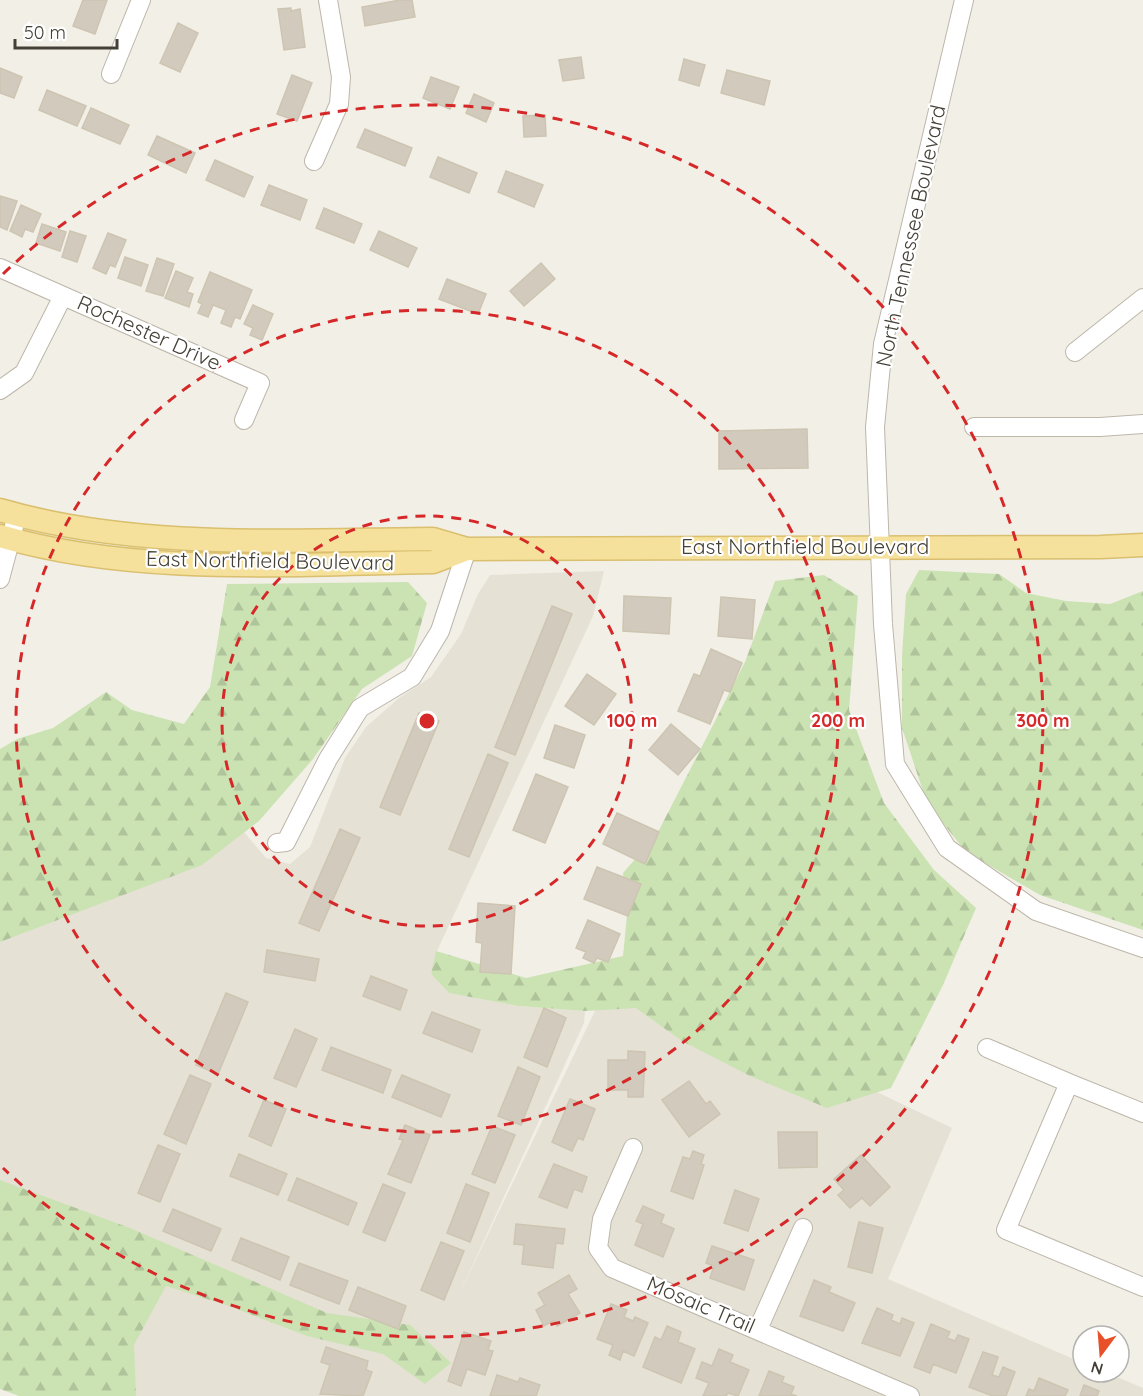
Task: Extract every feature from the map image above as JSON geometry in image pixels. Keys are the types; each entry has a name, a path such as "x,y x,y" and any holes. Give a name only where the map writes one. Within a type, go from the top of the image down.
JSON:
{"main road":[{"name":"East Northfield Boulevard","path":"9,512 104,530 187,537 433,539 467,549 1101,548 1143,545"},
{"name":"East Northfield Boulevard","path":"6,538 95,555 176,563 433,562 467,549"}],"street":[{"path":"111,74 141,0"},
{"path":"314,161 339,104 341,77 328,0"},
{"name":"North Tennessee Boulevard","path":"964,0 883,344 874,427 879,547 895,764 947,848 1036,911 1143,948"},
{"name":"Rochester Drive","path":"0,268 260,383 243,420"},
{"path":"0,390 24,374 63,296"},
{"path":"1075,352 1143,298"},
{"path":"974,427 1100,427 1143,424"},
{"path":"0,579 9,512"},
{"path":"277,843 286,842 328,759 360,708 412,677 440,631 467,549"},
{"path":"987,1048 1143,1113"},
{"path":"1069,1083 1006,1230 1143,1287"},
{"name":"Mosaic Trail","path":"633,1148 602,1219 598,1248 612,1268 910,1396"},
{"path":"758,1329 803,1228"}],"shaded area":[{"path":"604,571 593,616 437,951 431,974 449,993 518,1006 585,1011 584,1023 457,1299 616,967 952,1128 888,1279 1071,1358 1071,1384 1131,1383 1143,1388 1143,1396 115,1396 0,1181 0,922 243,831 266,858 290,864 310,847 345,758 366,727 399,698 431,677 461,634 478,594 490,575"}],"green space":[{"path":"919,570 999,574 1026,593 1066,601 1110,604 1143,591 1143,930 1040,895 966,852 927,803 902,728 902,656 906,594"},
{"path":"824,575 858,596 849,710 884,803 934,870 976,908 943,985 891,1088 827,1108 750,1076 682,1041 636,1008 585,1011 518,1006 449,993 431,974 436,951 526,978 623,956 627,915 623,873 657,834 745,662 775,581"},
{"path":"408,582 427,603 412,656 362,689 313,759 259,821 202,865 0,942 0,749 17,739 53,728 106,692 132,710 184,724 210,687 227,584"},
{"path":"0,1180 130,1228 327,1313 410,1325 451,1363 425,1384 383,1354 307,1336 226,1305 166,1286 134,1345 136,1396 19,1396 0,1389"}],"building":[{"path":"83,0 107,0 95,34 73,26"},
{"path":"412,0 415,17 365,26 362,7"},
{"path":"291,8 291,11 300,9 305,47 284,50 278,9"},
{"path":"178,23 198,33 180,72 160,63"},
{"path":"581,57 584,78 563,81 559,60"},
{"path":"684,59 705,65 699,86 679,80"},
{"path":"0,68 22,77 14,98 0,93"},
{"path":"727,70 770,81 764,105 721,93"},
{"path":"292,75 312,83 297,121 277,114"},
{"path":"431,77 459,87 450,109 423,98"},
{"path":"47,90 86,106 77,126 39,110"},
{"path":"474,94 494,103 486,122 466,113"},
{"path":"91,108 129,125 120,144 82,128"},
{"path":"545,115 546,136 524,137 523,116"},
{"path":"365,129 412,148 405,166 357,147"},
{"path":"157,136 195,153 186,173 148,155"},
{"path":"438,157 477,173 469,193 430,177"},
{"path":"215,160 253,177 244,197 206,180"},
{"path":"506,171 543,185 534,207 498,192"},
{"path":"269,185 307,200 300,220 261,205"},
{"path":"0,196 17,201 7,230 0,227"},
{"path":"21,205 41,214 33,232 25,229 22,237 10,231"},
{"path":"324,208 362,224 354,243 316,228"},
{"path":"42,224 66,232 60,251 36,243"},
{"path":"70,231 86,236 77,262 62,257"},
{"path":"379,231 417,248 408,267 370,250"},
{"path":"108,233 126,240 115,267 110,265 106,274 93,268"},
{"path":"125,257 148,265 141,286 118,278"},
{"path":"157,258 174,264 163,296 146,291"},
{"path":"541,263 555,279 524,306 510,291"},
{"path":"176,271 193,278 187,292 193,294 189,307 165,298"},
{"path":"210,272 252,290 240,319 235,317 231,327 221,323 226,310 213,305 208,317 198,313 202,304 198,302"},
{"path":"447,279 486,294 478,314 439,299"},
{"path":"253,305 273,314 262,340 250,335 253,328 244,324"},
{"path":"807,429 808,468 719,469 719,431"},
{"path":"624,596 671,598 669,634 623,631"},
{"path":"721,597 755,600 752,639 718,636"},
{"path":"552,606 572,614 515,755 495,747"},
{"path":"711,649 742,663 730,692 724,690 710,724 678,711 694,674 700,676"},
{"path":"587,674 616,694 594,725 565,706"},
{"path":"419,713 439,721 400,815 380,807"},
{"path":"671,724 700,749 678,775 649,750"},
{"path":"555,725 585,735 574,768 544,758"},
{"path":"488,754 508,763 469,857 449,849"},
{"path":"536,774 568,787 545,843 513,830"},
{"path":"617,813 659,832 645,864 603,844"},
{"path":"340,829 360,838 319,931 299,923"},
{"path":"597,867 641,884 628,916 584,899"},
{"path":"478,903 515,906 511,974 480,972 482,943 476,942"},
{"path":"588,920 620,934 608,962 597,958 594,963 583,958 586,952 576,948"},
{"path":"267,950 319,959 315,981 264,972"},
{"path":"371,976 407,990 400,1010 363,996"},
{"path":"226,993 248,1002 218,1074 196,1065"},
{"path":"544,1008 566,1018 547,1067 524,1057"},
{"path":"432,1012 480,1030 472,1052 423,1033"},
{"path":"295,1029 317,1039 296,1087 274,1078"},
{"path":"331,1047 391,1070 383,1093 322,1070"},
{"path":"628,1051 645,1052 643,1097 628,1097 628,1090 608,1090 608,1060 628,1060"},
{"path":"518,1067 540,1077 521,1125 498,1116"},
{"path":"190,1075 211,1084 186,1144 164,1134"},
{"path":"402,1075 450,1095 441,1117 392,1097"},
{"path":"689,1081 706,1104 710,1101 720,1114 689,1137 662,1100"},
{"path":"570,1099 595,1109 583,1140 578,1138 572,1151 552,1142"},
{"path":"264,1100 286,1109 271,1146 249,1136"},
{"path":"405,1125 430,1135 411,1183 388,1174 403,1140 399,1139"},
{"path":"492,1126 515,1135 495,1183 472,1174"},
{"path":"778,1132 817,1132 817,1167 779,1168"},
{"path":"158,1145 180,1154 160,1202 138,1193"},
{"path":"693,1151 704,1155 701,1164 704,1165 693,1199 671,1191 683,1157 690,1159"},
{"path":"239,1154 287,1174 278,1195 230,1176"},
{"path":"861,1155 890,1187 870,1206 862,1198 850,1208 838,1195 844,1190 834,1179"},
{"path":"554,1164 587,1177 582,1192 574,1189 567,1208 539,1197"},
{"path":"297,1178 357,1203 348,1225 288,1200"},
{"path":"383,1184 405,1193 385,1241 363,1232"},
{"path":"466,1184 489,1193 470,1242 447,1233"},
{"path":"735,1190 759,1199 748,1231 724,1223"},
{"path":"643,1206 664,1215 661,1223 674,1229 663,1257 635,1245 643,1224 636,1221"},
{"path":"173,1209 221,1229 211,1251 163,1231"},
{"path":"859,1222 883,1228 872,1273 848,1267"},
{"path":"516,1224 565,1229 563,1244 556,1243 553,1268 522,1264 524,1245 514,1244"},
{"path":"241,1238 289,1257 280,1280 232,1260"},
{"path":"441,1242 464,1251 444,1300 421,1290"},
{"path":"712,1246 754,1260 744,1290 710,1278 714,1266 706,1263"},
{"path":"299,1263 348,1281 339,1304 290,1285"},
{"path":"569,1275 577,1289 568,1294 580,1313 557,1326 554,1320 544,1326 536,1310 545,1305 538,1293"},
{"path":"814,1280 831,1287 829,1292 855,1303 843,1331 800,1316"},
{"path":"358,1287 406,1306 398,1329 349,1310"},
{"path":"611,1304 627,1310 624,1317 633,1321 635,1317 648,1323 634,1356 623,1351 620,1360 609,1355 613,1345 597,1339"},
{"path":"877,1308 893,1315 891,1320 900,1324 902,1318 914,1323 900,1356 862,1343"},
{"path":"931,1324 950,1332 947,1338 955,1341 958,1335 969,1339 956,1373 933,1364 930,1373 914,1367"},
{"path":"667,1326 681,1332 678,1342 695,1349 681,1383 643,1367 655,1337 661,1340"},
{"path":"464,1332 491,1341 488,1350 493,1351 485,1375 467,1369 461,1386 448,1381"},
{"path":"326,1347 368,1361 366,1370 372,1372 363,1396 320,1394 330,1365 321,1362"},
{"path":"719,1349 733,1355 730,1362 749,1370 738,1396 728,1393 726,1396 703,1396 709,1383 696,1378 702,1362 712,1366"},
{"path":"983,1352 998,1357 992,1375 999,1377 1003,1367 1015,1372 1006,1396 993,1396 969,1387"},
{"path":"769,1371 784,1377 782,1382 794,1387 791,1394 797,1396 759,1396"},
{"path":"497,1375 518,1382 520,1378 540,1385 536,1396 490,1396"},
{"path":"1039,1378 1068,1390 1065,1396 1026,1396 1029,1389 1034,1391"},
{"path":"1084,1385 1099,1391 1097,1396 1080,1396"}]}
